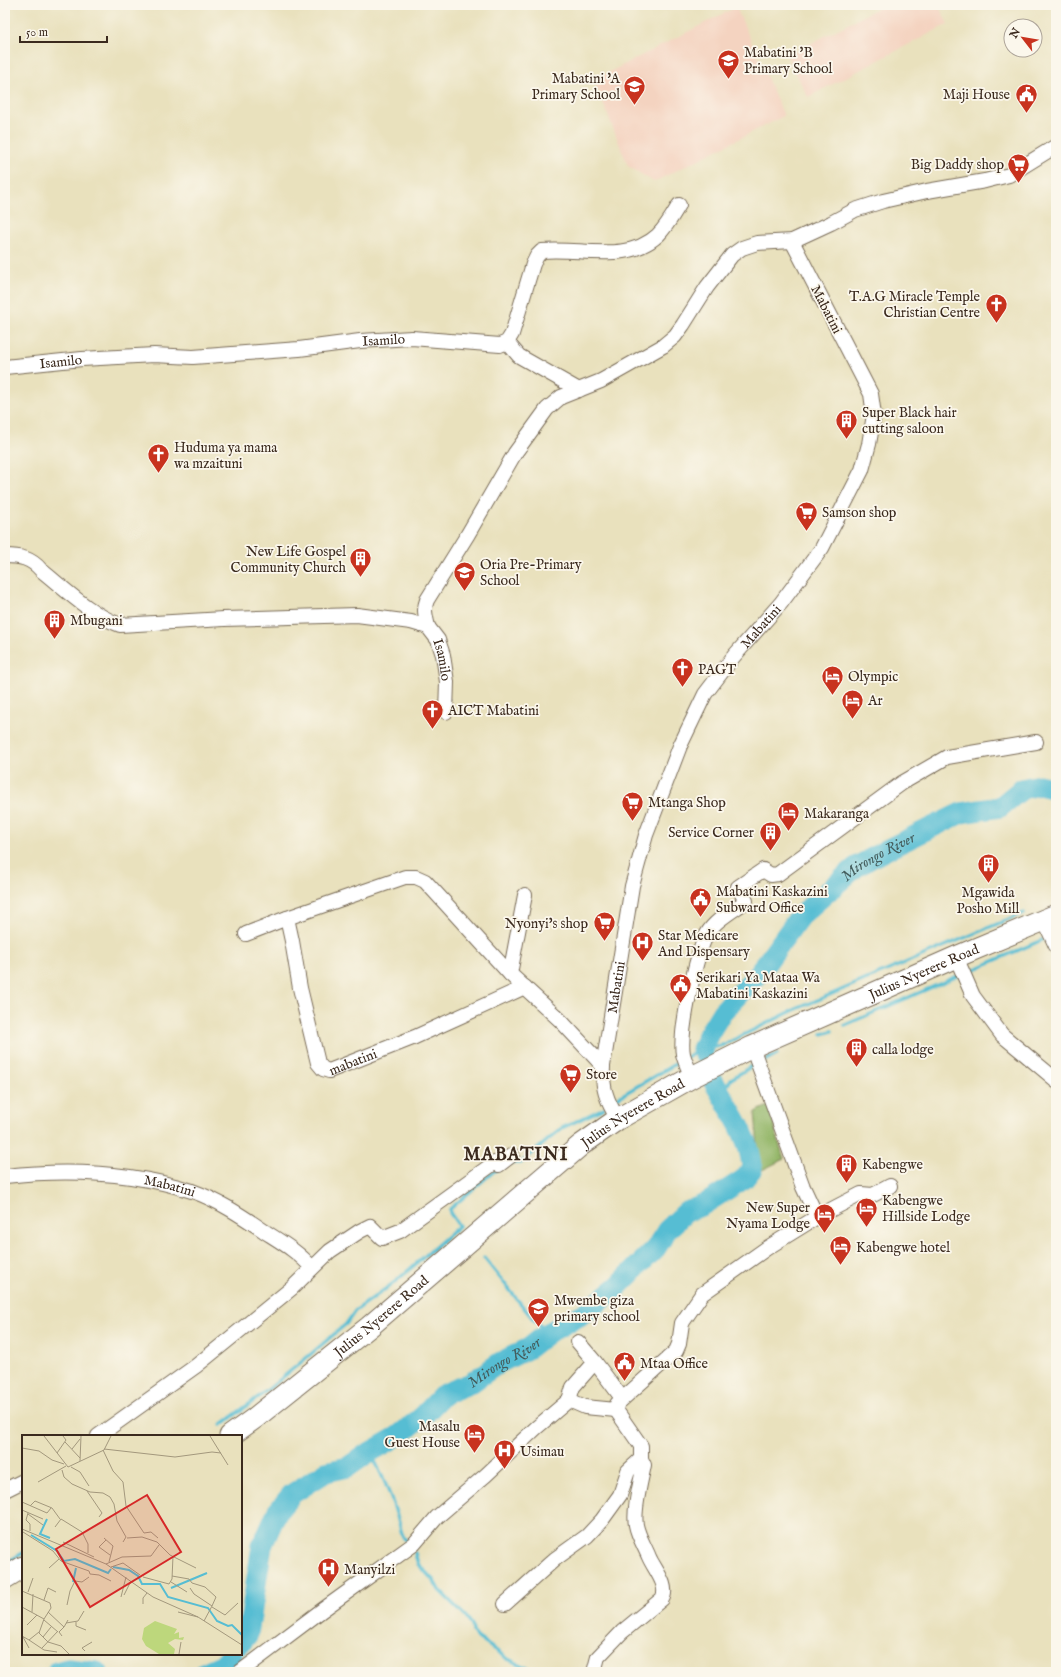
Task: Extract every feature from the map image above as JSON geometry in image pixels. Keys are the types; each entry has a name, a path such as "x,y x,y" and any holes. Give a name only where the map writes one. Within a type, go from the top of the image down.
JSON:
{"highway":[{"name":"Julius Nyerere Road","path":"231,1435 255,1418 369,1327 581,1145 618,1119 687,1065 752,1047 960,969 1050,918"},
{"path":"5,1578 22,1568"}],"street":[{"path":"428,627 424,613 424,606 427,600 468,534 515,453 547,408 560,397 601,381 663,346 675,336 708,287 732,255 742,248 757,243 792,241 832,223 855,210 883,201 928,190 985,181 1009,175 1056,146"},
{"path":"579,390 519,356 507,342 512,334 533,264 537,256 542,251 631,251 642,247 659,234 679,205"},
{"name":"Mabatini","path":"618,1119 611,1108 603,1088 603,1066 632,886 646,835 680,746 705,694 734,656 781,603 822,548 862,470 869,444 874,415 871,394 792,241"},
{"name":"Isamilo","path":"5,367 90,358 154,355 193,357 299,349 360,341 412,338 452,340 491,346 500,346 507,342"},
{"name":"Isamilo","path":"5,556 18,556 34,563 92,611 105,620 120,625 224,619 358,615 406,620 428,627 438,640 444,656 447,682 446,712"},
{"path":"687,1065 684,1026 702,947 707,933 716,923 746,901 738,887 763,870 771,875 778,874 902,783 947,757 1036,742"},
{"path":"246,934 287,918 405,877 416,877 425,881 435,891 510,974 560,1020 603,1066"},
{"path":"510,974 525,895"},
{"name":"mabatini","path":"287,918 300,988 318,1063 323,1069 329,1071 415,1037 525,987"},
{"path":"1050,918 1056,946"},
{"path":"960,969 973,996 1002,1035 1056,1080"},
{"path":"752,1047 803,1187 817,1217"},
{"path":"99,1435 196,1366 292,1288 330,1250 370,1226 382,1238 400,1231 454,1193 487,1167 494,1163 499,1165 512,1155"},
{"name":"Mabatini","path":"5,1176 78,1172 139,1178 193,1192 234,1211 303,1256 312,1268"},
{"path":"569,1400 584,1407 619,1404 676,1351 679,1344 682,1323 702,1294 767,1248 817,1217 861,1194 872,1195 890,1186"},
{"path":"578,1342 595,1362 641,1446 641,1459 644,1465 637,1503 636,1525 650,1560 664,1586 665,1594 662,1599 622,1632 598,1657 594,1672"},
{"path":"240,1672 414,1544 437,1518 569,1400 573,1387 595,1362"},
{"path":"505,1604 556,1559 587,1536 602,1520 620,1495 628,1471 641,1459"},
{"path":"5,1490 22,1482"}],"shaded area":[{"path":"884,5 938,5 948,24 808,97 787,56"},
{"path":"736,7 784,116 654,182 628,166 594,80"}],"green space":[{"path":"768,1106 784,1159 760,1171 755,1112"}],"waterway":[{"name":"Mirongo River","path":"703,1052 702,1049 708,1035 722,1012 759,973 800,916 856,867 884,851 961,813 1000,807 1022,789 1039,785 1056,789"},
{"path":"705,1044 715,1047 723,1045 794,1010 1023,913"},
{"path":"966,973 1042,940"},
{"path":"845,1025 960,975"},
{"path":"822,1034 832,1031"},
{"path":"687,1057 702,1049"},
{"path":"766,1060 777,1054"},
{"path":"617,1098 682,1060"},
{"path":"722,1095 731,1079 754,1065"},
{"name":"Mirongo River","path":"242,1642 248,1634 262,1546 277,1512 292,1494 326,1472 348,1467 365,1455 398,1436 422,1417 444,1394 471,1383 499,1363 529,1348 548,1333 585,1313 617,1287 656,1248 667,1230 686,1212 703,1205 744,1179 752,1169 748,1146 739,1125 715,1084"},
{"path":"510,1163 521,1163 562,1128 604,1108"},
{"path":"459,1226 450,1213 450,1209 493,1172 499,1169"},
{"path":"221,1425 260,1396 305,1359 346,1324 355,1311 395,1282 459,1226"},
{"path":"484,1258 533,1319 548,1333"},
{"path":"370,1452 386,1485 402,1534 407,1541"},
{"path":"415,1553 418,1564 434,1581 439,1590 467,1618 472,1625 473,1632 478,1638 508,1659 536,1672"},
{"path":"5,1563 22,1554"},
{"name":"Mirongo River","path":"205,1672 225,1663 231,1655"},
{"name":"Mirongo River","path":"57,1672 68,1669 97,1672"}],"place":[{"name":"Mabatini 'B Primary School","path":"728,80"},
{"name":"Mabatini 'A Primary School","path":"635,106"},
{"name":"Maji House","path":"1026,114"},
{"name":"Big Daddy shop","path":"1019,184"},
{"name":"T.A.G Miracle Temple Christian Centre","path":"996,324"},
{"name":"Super Black hair cutting saloon","path":"847,440"},
{"name":"Huduma ya mama wa mzaituni","path":"159,474"},
{"name":"Samson shop","path":"806,532"},
{"name":"New Life Gospel Community Church","path":"361,578"},
{"name":"Oria Pre-Primary School","path":"464,592"},
{"name":"Mbugani","path":"54,640"},
{"name":"PAGT","path":"683,688"},
{"name":"Olympic","path":"832,696"},
{"name":"Ar","path":"853,720"},
{"name":"AICT Mabatini","path":"432,730"},
{"name":"Mtanga Shop","path":"632,822"},
{"name":"Makaranga","path":"789,832"},
{"name":"Service Corner","path":"770,852"},
{"name":"Mgawida Posho Mill","path":"988,884"},
{"name":"Mabatini Kaskazini Subward Office","path":"701,918"},
{"name":"Nyonyi's shop","path":"604,942"},
{"name":"Star Medicare And Dispensary","path":"642,962"},
{"name":"Serikari Ya Mataa Wa Mabatini Kaskazini","path":"680,1004"},
{"name":"calla lodge","path":"856,1068"},
{"name":"Store","path":"570,1094"},
{"name":"Kabengwe","path":"847,1184"},
{"name":"Kabengwe Hillside Lodge","path":"866,1228"},
{"name":"New Super Nyama Lodge","path":"825,1234"},
{"name":"Kabengwe hotel","path":"840,1266"},
{"name":"Mwembe giza primary school","path":"539,1328"},
{"name":"Mtaa Office","path":"624,1382"},
{"name":"Masalu Guest House","path":"475,1454"},
{"name":"Usimau","path":"504,1470"},
{"name":"Manyilzi","path":"328,1588"}],"district":[{"name":"MABATINI","path":"516,1154"}]}
